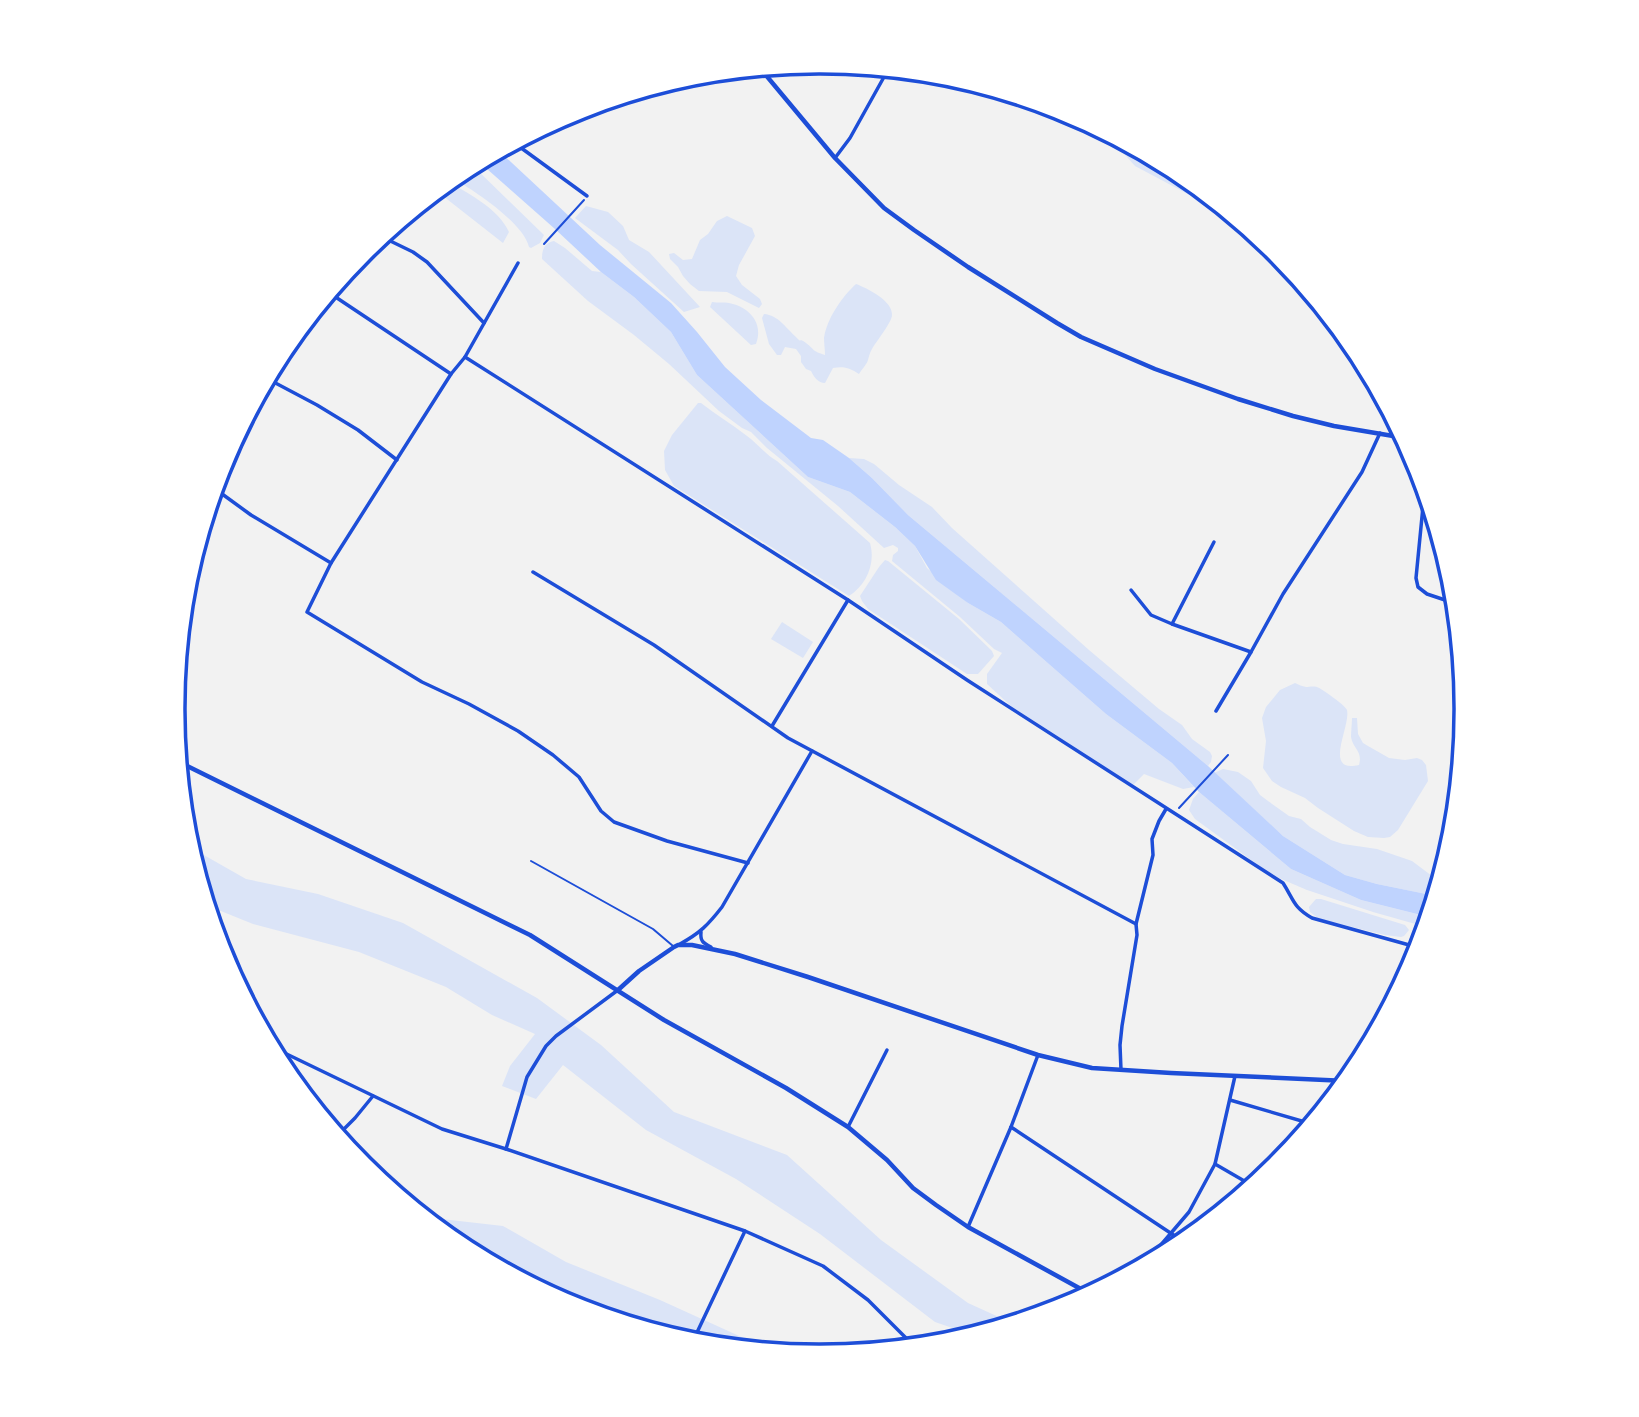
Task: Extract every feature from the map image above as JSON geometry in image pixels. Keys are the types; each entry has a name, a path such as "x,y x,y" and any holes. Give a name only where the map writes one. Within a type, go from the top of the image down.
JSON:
{"street":[{"path":"767,76 835,158 884,208 1031,308 1081,337 1154,369 1293,416 1392,435"},
{"path":"835,158 850,138 883,77"},
{"path":"522,148 587,196"},
{"path":"390,241 427,261 484,324"},
{"path":"518,264 466,357 451,374 331,563 307,612 422,682 518,731 579,777 601,811 614,821 667,841 748,863"},
{"path":"336,297 451,374"},
{"path":"466,357 848,600 967,680 1283,883 1293,903 1312,918 1409,945"},
{"path":"275,383 358,430 397,460"},
{"path":"1216,711 1283,594 1362,472 1380,433"},
{"path":"222,494 251,515 331,563"},
{"path":"1423,510 1416,578 1418,587 1427,594 1445,600"},
{"path":"1172,624 1214,542"},
{"path":"533,572 654,645 811,751 1136,924"},
{"path":"1131,590 1151,615 1251,652"},
{"path":"772,726 848,600"},
{"path":"506,1149 527,1077 546,1046 639,971 701,931 722,907 811,751"},
{"path":"188,766 510,924 664,1020 786,1088 848,1127 887,1160 913,1188 968,1227 1079,1288"},
{"path":"1121,1070 1120,1045 1136,943 1136,924 1153,855 1152,839 1166,809"},
{"path":"701,931 703,943 712,948"},
{"path":"676,946 712,948 808,977 1038,1055 1092,1068 1333,1080"},
{"path":"848,1127 887,1050"},
{"path":"288,1055 442,1129 745,1231 823,1266 868,1300 904,1338"},
{"path":"968,1227 1011,1127 1038,1055"},
{"path":"1166,1240 1189,1212 1215,1164 1235,1076"},
{"path":"344,1129 373,1096"},
{"path":"1230,1100 1302,1121"},
{"path":"1011,1127 1172,1233"},
{"path":"1215,1164 1244,1181"},
{"path":"698,1331 745,1231"}],"lane":[{"path":"531,861 653,929 676,946"}],"path":[{"path":"544,244 587,196"},
{"path":"1179,808 1228,755"}],"shaded area":[{"path":"1121,150 1199,200 1135,166"},
{"path":"480,173 544,235 540,243 529,247 517,227 484,198 462,184"},
{"path":"458,187 482,202 498,216 509,232 503,243 444,197"},
{"path":"586,206 608,212 623,226 629,240 649,252 700,307 684,312 618,250 575,218"},
{"path":"727,216 752,228 755,236 736,276 742,285 760,299 762,304 759,308 727,292 699,291 670,259 669,254 674,253 683,260 692,259 700,240 717,221"},
{"path":"554,241 592,271 601,272 634,297 671,332 697,375 808,477 850,492 895,527 915,546 927,568 968,603 1001,622 1106,714 1172,763 1194,787 1183,789 1144,774 1133,785 1012,707 987,684 987,674 1002,653 892,561 898,548 893,545 884,548 751,432 719,411 669,364 588,301 542,259 544,247"},
{"path":"856,284 884,300 892,315 859,374 847,368 833,368 823,383 806,369 796,349 785,347 781,355 777,355 769,344 762,318 764,314 778,319 799,340 825,355 824,338 828,323"},
{"path":"712,302 737,305 749,312 757,323 756,344 751,345 710,307"},
{"path":"698,403 751,439 870,543 872,559 868,573 865,580 849,596 674,486 665,470 664,451 672,435"},
{"path":"849,458 864,459 874,464 932,507 1089,650 1182,725 1192,739 1210,752 1212,756 1208,766 908,515"},
{"path":"885,560 959,619 992,651 994,656 978,674 967,674 868,609 860,596"},
{"path":"782,622 813,642 803,658 771,639"},
{"path":"1295,683 1319,688 1347,710 1340,756 1342,762 1348,766 1359,765 1360,756 1351,737 1352,718 1357,718 1358,734 1363,743 1389,758 1417,758 1426,765 1428,781 1398,830 1390,837 1368,837 1354,831 1305,798 1272,781 1263,768 1266,741 1262,718 1266,707 1280,690"},
{"path":"1223,769 1238,772 1251,781 1260,795 1268,801 1331,840 1377,849 1412,861 1432,876 1427,894 1345,875 1283,836 1214,773"},
{"path":"1199,792 1291,869 1361,900 1420,915 1417,924 1307,890 1279,878 1195,819 1189,810"},
{"path":"202,854 246,879 318,894 403,923 537,998 601,1045 674,1112 787,1155 881,1240 968,1303 1000,1317 954,1329 935,1322 820,1234 736,1179 646,1130 563,1065 536,1099 502,1086 510,1066 535,1034 492,1015 446,987 359,952 253,924 217,909"},
{"path":"1316,899 1405,925 1409,930 1401,937 1319,919 1310,912 1309,907"},
{"path":"443,1219 503,1226 566,1262 745,1339 655,1322 576,1295 502,1258"}],"water":[{"path":"506,157 600,245 671,303 725,367 761,400 811,438 823,440 849,458 908,515 1208,766 1283,836 1345,875 1427,894 1420,915 1361,900 1291,869 1199,792 1172,763 1106,714 1001,622 936,580 915,546 895,527 850,492 808,477 697,375 671,332 487,169"}]}
